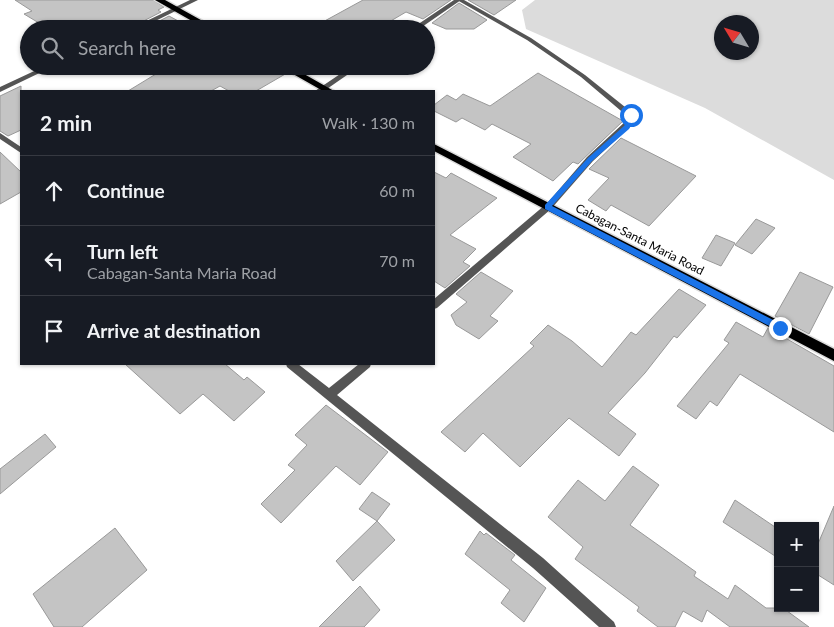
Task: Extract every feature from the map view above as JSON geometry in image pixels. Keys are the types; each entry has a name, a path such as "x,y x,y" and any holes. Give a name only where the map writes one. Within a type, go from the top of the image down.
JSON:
{"main road":[{"path":"160,0 196,20"},
{"path":"298,75 324,90"},
{"name":"Cabagan-Santa Maria Road","path":"435,148 834,355"}],"street":[{"path":"152,20 195,0"},
{"path":"428,20 459,0 529,39 583,76 631,115 631,121 626,128 590,159 548,207 435,304"},
{"path":"0,90 32,75"},
{"path":"324,90 345,75"},
{"path":"0,134 20,150"},
{"path":"292,365 538,563 609,627"},
{"path":"330,394 365,365"}],"shaded area":[{"path":"535,0 834,0 834,180 705,108 526,29 522,10"}],"building":[{"path":"15,0 153,0 164,7 158,10 161,12 145,20 34,20 24,14 32,11"},
{"path":"363,0 451,0 423,19 406,12 392,20 326,20"},
{"path":"468,0 516,0 494,15"},
{"path":"459,3 487,20 474,29 446,29 435,24 435,21"},
{"path":"169,16 176,20 161,20"},
{"path":"538,73 623,121 578,164 573,162 553,181 513,157 531,144 492,124 485,130 462,118 456,122 435,112 435,104 447,95 456,100 463,94 490,106"},
{"path":"154,75 284,75 258,90 227,90 220,86 213,90 130,90"},
{"path":"21,86 20,130 8,136 0,131 0,96"},
{"path":"621,138 696,176 649,226 611,205 606,211 588,200 609,178 589,169"},
{"path":"0,152 20,171 20,193 0,204"},
{"path":"435,172 446,178 451,173 497,198 450,235 476,249 463,262 470,266 445,288 435,282"},
{"path":"756,219 775,228 752,254 735,245"},
{"path":"716,235 735,243 721,266 702,258"},
{"path":"481,272 513,291 490,316 498,321 479,339 456,325 451,315 467,302 456,294"},
{"path":"800,272 833,287 809,334 775,316"},
{"path":"679,289 706,305 677,338 674,336 645,373 608,413 636,434 619,456 569,418 520,467 483,433 465,452 441,432 534,346 530,343 548,325 572,341 602,367 631,332 636,335"},
{"path":"736,322 763,337 768,328 834,366 834,432 740,374 717,406 710,401 696,419 677,406 729,343 724,340"},
{"path":"126,365 226,365 244,380 247,377 265,392 234,421 203,394 180,414"},
{"path":"326,405 388,452 360,485 336,466 281,523 261,504 295,470 288,465 307,445 295,435"},
{"path":"45,434 56,447 0,494 0,469"},
{"path":"633,466 659,485 630,525 696,572 694,576 728,599 735,585 766,608 774,608 774,612 788,612 809,627 730,627 707,610 702,622 683,611 675,627 658,627 637,611 639,607 575,559 583,547 548,517 578,480 605,501"},
{"path":"372,492 390,504 377,521 359,509"},
{"path":"735,500 774,526 774,555 723,522"},
{"path":"834,506 834,585 819,576 819,542"},
{"path":"377,521 395,540 353,581 336,561"},
{"path":"115,528 147,570 82,627 54,627 33,594"},
{"path":"480,531 484,535 486,533 515,555 511,560 546,588 524,622 501,603 510,590 465,554"},
{"path":"360,586 380,610 364,627 319,627"}],"route":[{"path":"631,115 631,121 626,128 590,159 548,207 780,328"}]}
